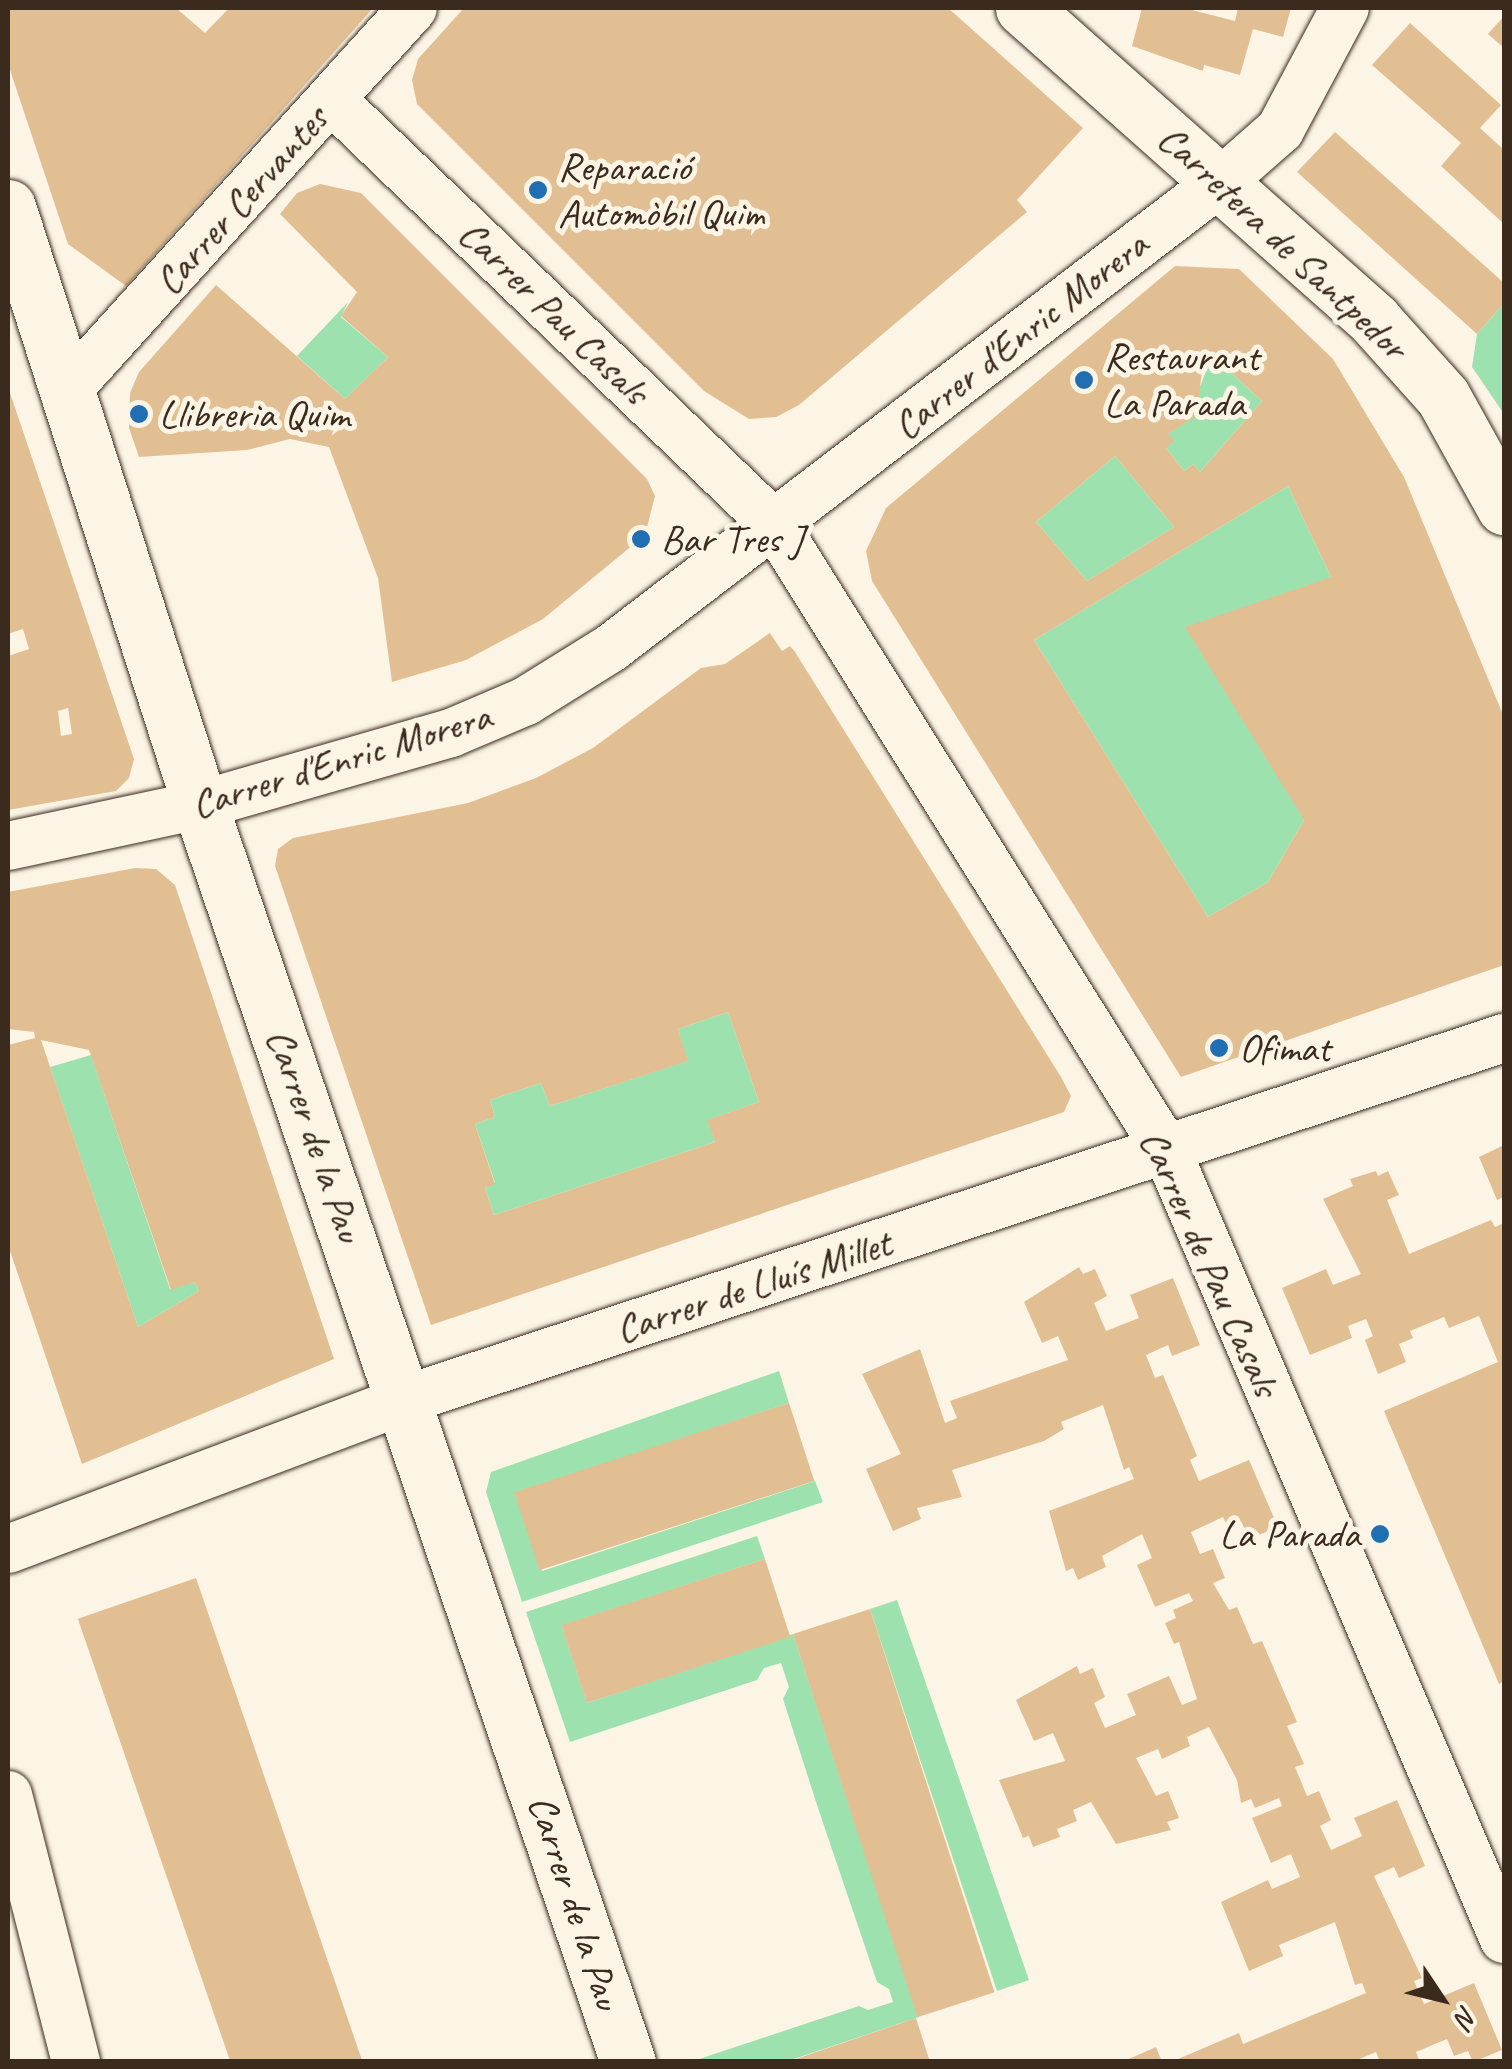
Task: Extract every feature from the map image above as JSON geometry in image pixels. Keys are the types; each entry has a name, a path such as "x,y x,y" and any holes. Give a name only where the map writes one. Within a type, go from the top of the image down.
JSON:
{"street":[{"name":"Carrer Cervantes","path":"67,390 413,8"},
{"name":"Carretera de Santpedor","path":"1023,8 1223,180 1374,320 1442,397 1504,507"},
{"name":"Carrer d'Enric Morera","path":"8,846 200,805 451,733 526,701 611,648 1223,180 1280,130 1345,8"},
{"name":"Carrer Pau Casals","path":"332,100 775,525"},
{"name":"Carrer de la Pau","path":"8,207 200,805 406,1399 628,2062"},
{"name":"Carrer de Pau Casals","path":"775,525 1167,1151 1504,1940"},
{"name":"Carrer de Lluís Millet","path":"8,1549 406,1399 1504,1038"},
{"path":"8,1795 76,2062"}],"green space":[{"path":"348,302 341,317 388,357 345,399 297,356"},
{"path":"1504,303 1504,414 1472,367 1477,334"},
{"path":"1212,355 1262,401 1200,472 1193,464 1184,471 1166,448 1168,434 1187,421"},
{"path":"1115,456 1174,527 1087,581 1036,522"},
{"path":"1288,486 1331,577 1304,820 1268,882 1208,917 1034,640"},
{"path":"728,1012 759,1102 708,1120 715,1142 494,1215 485,1188 495,1183 475,1124 495,1117 490,1100 541,1083 550,1106 687,1061 678,1029"},
{"path":"91,1055 170,1289 195,1282 199,1291 138,1327 50,1067"},
{"path":"779,1371 789,1403 515,1494 542,1571 815,1481 823,1502 522,1602 486,1492 491,1472"},
{"path":"757,1536 765,1559 562,1626 587,1703 793,1634 919,2017 788,2061 693,2061 859,2006 868,2010 893,2002 889,1989 877,1982 818,1808 783,1699 789,1687 781,1663 764,1668 757,1680 570,1742 526,1612"},
{"path":"897,1600 1029,1980 997,1991 870,1609"}],"building":[{"path":"8,8 176,8 205,33 229,8 373,8 126,286 68,244 8,64"},
{"path":"464,8 948,8 1083,128 1017,200 1027,212 799,405 776,417 749,419 704,391 417,104 412,80 418,59"},
{"path":"1142,8 1184,8 1235,21 1238,8 1291,8 1283,37 1253,29 1240,75 1204,65 1203,71 1132,46"},
{"path":"1504,16 1504,48 1488,34"},
{"path":"1410,23 1501,105 1480,128 1504,150 1504,224 1441,166 1461,143 1372,65"},
{"path":"1335,132 1504,283 1504,303 1477,334 1297,172"},
{"path":"320,184 361,193 647,479 655,496 645,535 543,619 466,660 392,682 378,578 329,447 290,439 247,450 139,457 129,428 130,393 139,372 216,285 345,399 388,357 341,316 357,292 280,214 297,193"},
{"path":"1175,266 1239,269 1333,359 1404,477 1504,717 1504,965 1181,1077 872,581 866,551 886,508","holes":["1212,355 1262,401 1200,472 1193,464 1184,471 1166,448 1174,441 1168,434 1196,416 1203,365","1115,456 1174,527 1087,581 1036,522","1288,486 1331,577 1185,627 1304,820 1268,882 1208,917 1034,640"]},
{"path":"8,387 134,759 129,778 116,791 8,810 8,656 29,649 23,629 8,634","holes":["68,708 72,734 61,736 58,711"]},
{"path":"770,633 782,651 790,646 795,652 1061,1077 1071,1096 1064,1112 431,1325 275,866 278,849 293,838 468,803 536,778 593,748 701,668 725,664","holes":["728,1012 759,1102 707,1120 715,1142 494,1215 485,1188 495,1184 475,1124 495,1117 490,1100 541,1083 550,1106 688,1061 678,1029"]},
{"path":"135,868 156,869 175,885 334,1359 82,1464 8,1245 8,1045 35,1038 34,1032 8,1029 8,892","holes":["41,1040 89,1050 171,1290 195,1282 199,1291 138,1327"]},
{"path":"1504,1145 1504,1197 1497,1200 1479,1157"},
{"path":"1376,1171 1378,1176 1388,1171 1399,1195 1387,1200 1409,1254 1491,1220 1495,1227 1504,1223 1504,1681 1499,1684 1384,1411 1498,1362 1479,1316 1449,1328 1444,1317 1410,1331 1413,1338 1399,1344 1406,1362 1378,1374 1365,1340 1373,1336 1366,1319 1348,1326 1352,1338 1310,1355 1282,1288 1326,1269 1333,1285 1361,1274 1323,1199 1353,1186 1350,1179"},
{"path":"1079,1267 1083,1274 1095,1269 1107,1296 1094,1303 1106,1331 1139,1318 1130,1295 1173,1278 1200,1345 1172,1356 1168,1345 1146,1355 1155,1378 1163,1375 1197,1456 1190,1460 1199,1481 1249,1460 1278,1527 1249,1539 1241,1521 1228,1528 1223,1517 1191,1532 1200,1554 1213,1549 1225,1578 1213,1583 1229,1610 1237,1607 1253,1644 1262,1641 1297,1722 1287,1726 1304,1764 1295,1767 1307,1796 1319,1791 1331,1820 1320,1826 1331,1850 1362,1836 1354,1818 1397,1800 1425,1866 1399,1878 1394,1867 1374,1876 1422,1978 1414,1981 1424,2004 1474,1983 1502,2050 1473,2062 1468,2051 1454,2056 1447,2039 1416,2052 1420,2062 1380,2062 1376,2052 1352,2062 1171,2062 1239,2033 1243,2044 1366,1993 1362,1983 1355,1985 1335,1922 1279,1945 1283,1956 1249,1971 1221,1902 1268,1880 1272,1889 1300,1877 1291,1854 1271,1863 1252,1818 1282,1806 1279,1798 1255,1808 1251,1799 1241,1803 1237,1780 1209,1727 1187,1737 1190,1746 1162,1759 1158,1749 1136,1758 1156,1796 1168,1791 1179,1818 1167,1822 1171,1830 1116,1844 1091,1802 1073,1810 1077,1821 1057,1829 1060,1837 1033,1847 1029,1836 1023,1838 999,1780 1065,1761 1053,1733 1034,1741 1016,1700 1077,1666 1080,1674 1093,1668 1105,1697 1094,1703 1105,1728 1136,1715 1127,1694 1169,1676 1182,1705 1197,1699 1179,1642 1174,1644 1165,1623 1176,1618 1173,1610 1193,1601 1189,1593 1155,1607 1137,1565 1152,1558 1142,1534 1102,1556 1106,1567 1078,1580 1073,1568 1066,1571 1049,1511 1134,1479 1129,1467 1124,1470 1103,1405 1061,1422 1064,1429 1044,1441 952,1470 962,1497 917,1508 921,1519 893,1531 866,1469 901,1454 862,1374 920,1349 945,1423 957,1418 950,1401 1068,1360 1058,1336 1042,1343 1024,1302"},
{"path":"789,1403 814,1481 539,1570 514,1492"},
{"path":"765,1559 790,1637 587,1703 561,1625"},
{"path":"196,1578 362,2061 230,2062 78,1619"},
{"path":"870,1609 995,1992 917,2017 793,1634"},
{"path":"916,2018 930,2062 790,2062 790,2061"},
{"path":"1156,2047 1162,2062 1122,2062"}],"place":[{"name":"Reparació Automòbil Quim","path":"538,190"},
{"name":"Restaurant La Parada","path":"1084,380"},
{"name":"Llibreria Quim","path":"139,414"},
{"name":"Bar Tres J","path":"641,539"},
{"name":"Ofimat","path":"1219,1048"},
{"name":"La Parada","path":"1380,1534"}]}
